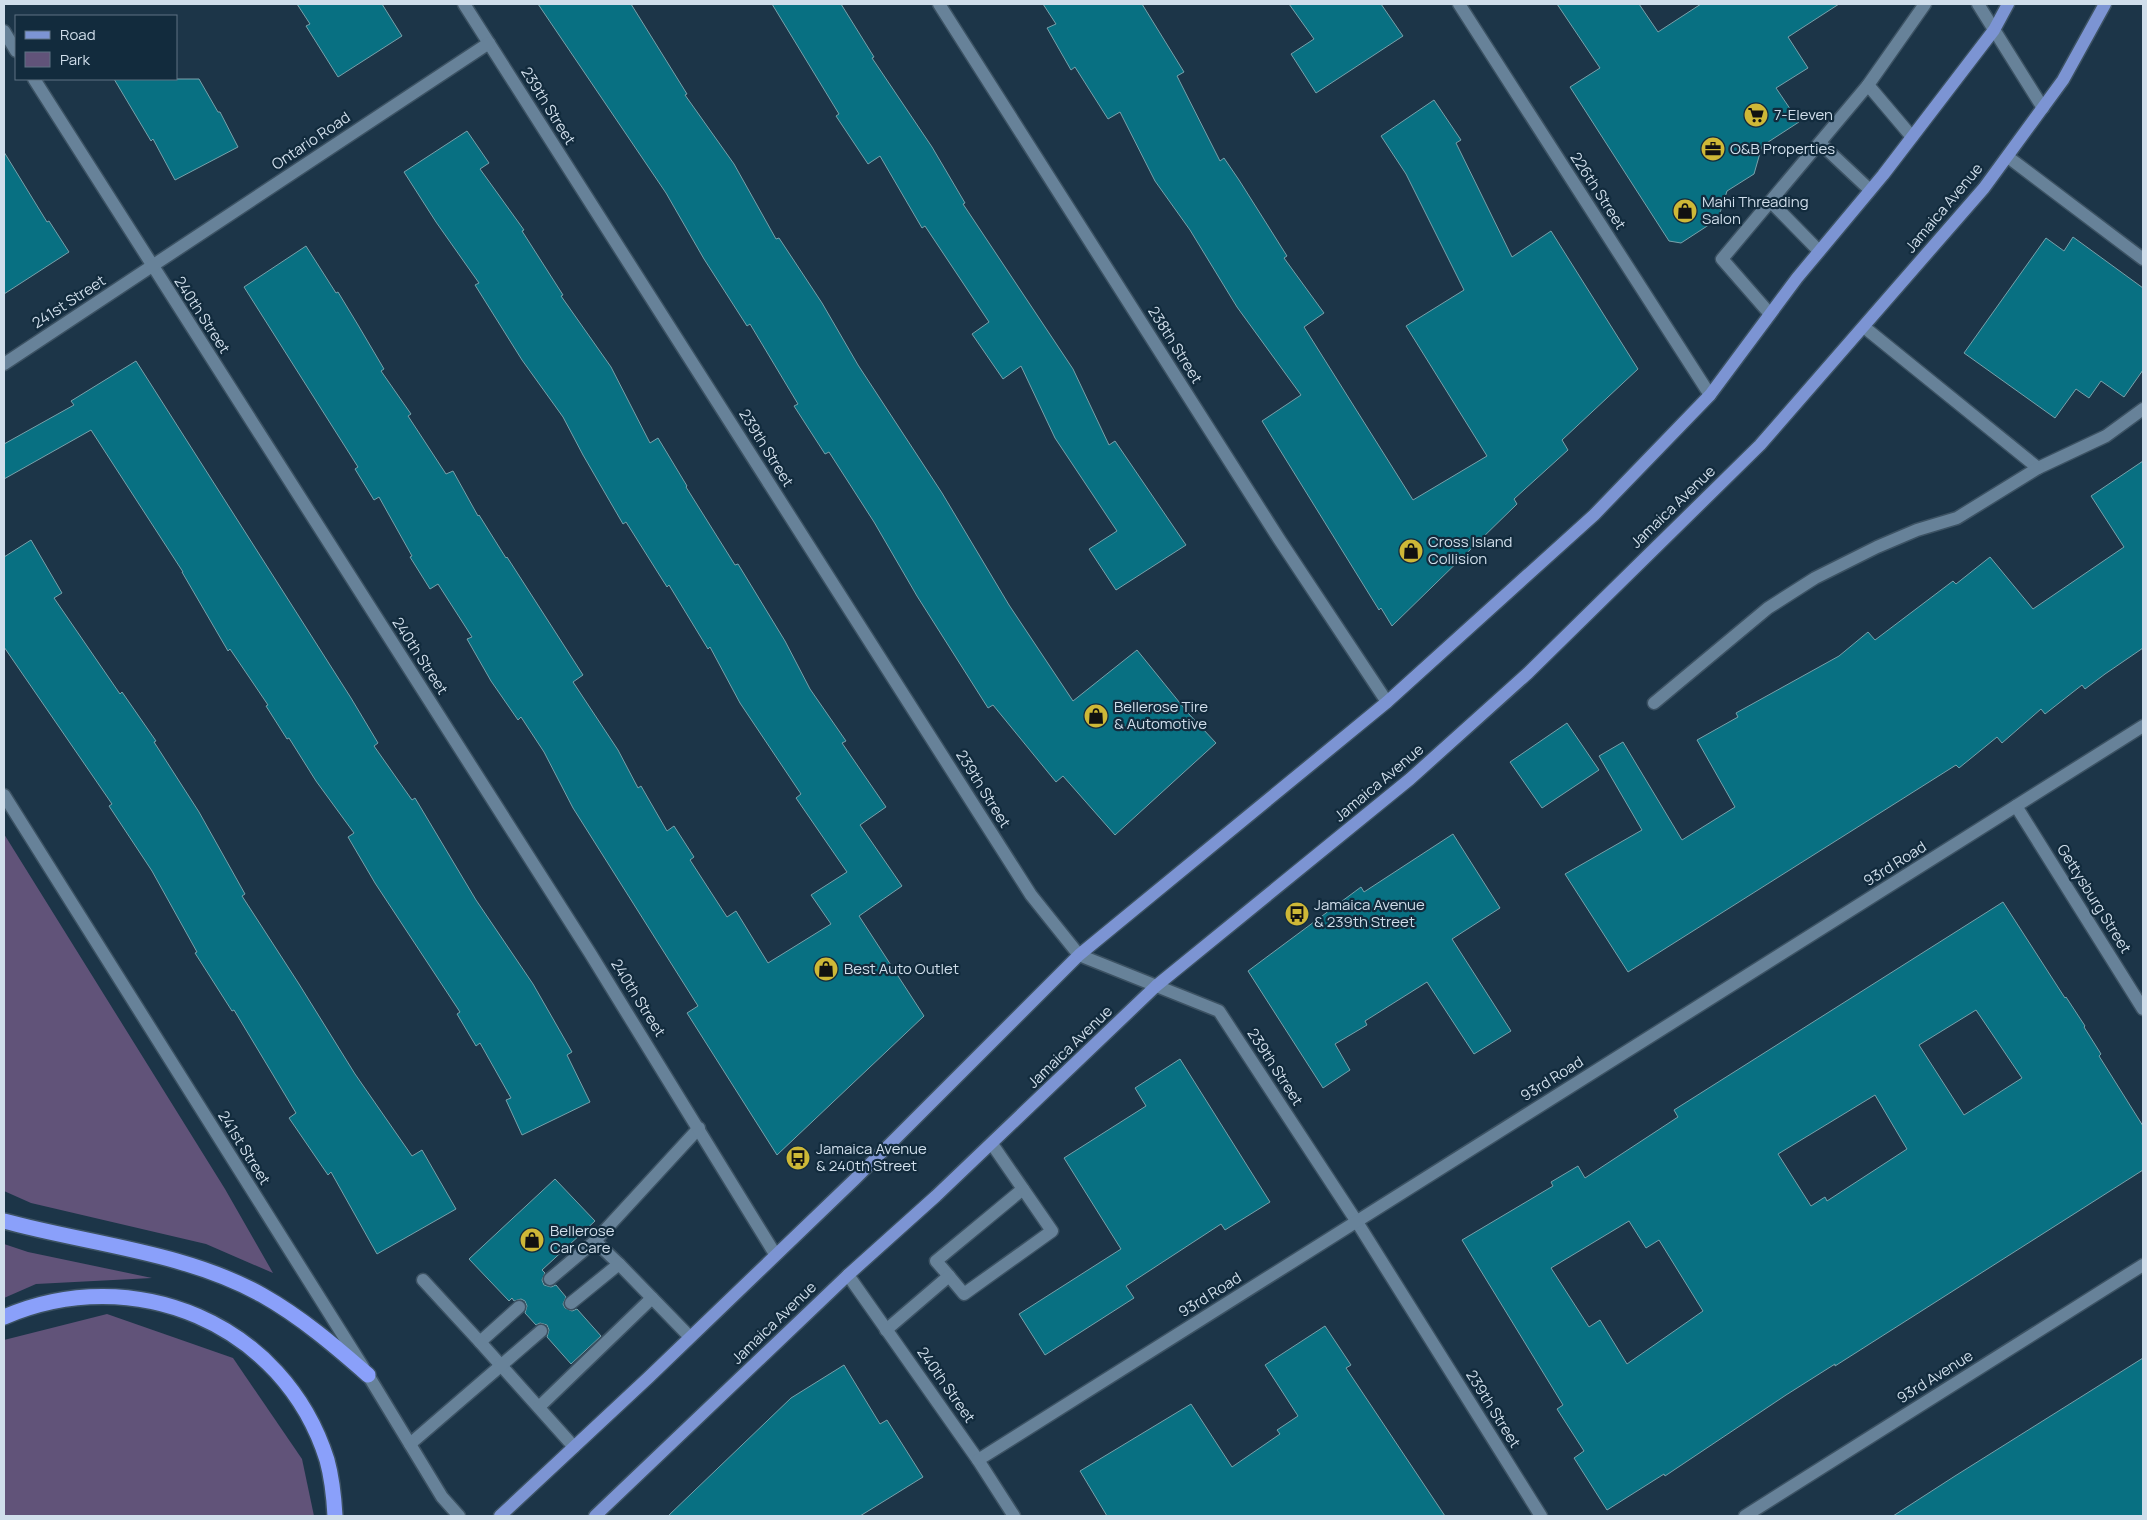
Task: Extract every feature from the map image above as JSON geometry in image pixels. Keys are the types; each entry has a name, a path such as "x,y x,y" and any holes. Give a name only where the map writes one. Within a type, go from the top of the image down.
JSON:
{"highway":[{"path":"4,1221 42,1232 138,1251 180,1262 226,1279 261,1294 295,1315 368,1375"},
{"path":"4,1317 42,1304 76,1298 110,1296 140,1298 176,1307 208,1320 235,1335 261,1356 283,1379 302,1406 316,1432 327,1461 335,1516"}],"main road":[{"path":"500,1516 861,1172 1079,955 1387,702 1594,515 1710,395 1770,314 1912,137 1994,30 2008,4"},
{"name":"Jamaica Avenue","path":"596,1516 848,1275 992,1144 1156,986 1410,779 1528,672 1760,445 1984,188 2063,80 2105,4"}],"street":[{"name":"239th Street","path":"464,4 1031,895 1079,955 1219,1011 1356,1222 1541,1516"},
{"name":"238th Street","path":"940,4 1279,539 1387,702"},
{"name":"226th Street","path":"1459,4 1710,395"},
{"path":"1770,314 1722,259 1868,85 1925,4"},
{"path":"1978,4 2043,108"},
{"path":"4,31 15,49"},
{"name":"Ontario Road","path":"152,266 489,43"},
{"name":"240th Street","path":"35,80 590,953 775,1254"},
{"path":"1868,85 1912,137"},
{"path":"1820,143 1870,190"},
{"path":"2008,157 2143,259"},
{"path":"1771,202 1819,252"},
{"name":"241st Street","path":"4,364 152,266"},
{"path":"1864,326 2038,468"},
{"path":"1654,704 1768,608 1815,578 1877,547 1917,530 1957,518 2038,468 2106,436 2143,409"},
{"name":"93rd Road","path":"978,1460 2143,726"},
{"name":"241st Street","path":"4,795 368,1375 442,1498 459,1516"},
{"name":"Gettysburg Street","path":"2016,806 2143,1009"},
{"path":"550,1279 594,1240 699,1128"},
{"path":"992,1144 1024,1189 1052,1231 964,1294 936,1262 1024,1189"},
{"path":"594,1240 690,1337"},
{"path":"572,1303 619,1264"},
{"name":"93rd Avenue","path":"1745,1516 2143,1265"},
{"name":"240th Street","path":"848,1275 978,1460 1014,1516"},
{"path":"886,1330 949,1276"},
{"path":"423,1280 574,1447"},
{"path":"539,1407 652,1298"},
{"path":"480,1342 519,1306"},
{"path":"410,1444 541,1331"}],"green space":[{"path":"4,834 225,1189 273,1273 206,1244 31,1203 4,1191"},
{"path":"4,1244 28,1252 152,1278 36,1284 4,1298"},
{"path":"107,1314 233,1358 302,1459 314,1516 4,1516 4,1340"}],"building":[{"path":"297,4 382,4 402,36 338,77 306,26 310,24"},
{"path":"538,4 631,4 687,94 685,95 734,164 776,239 779,238 822,303 858,365 942,493 1009,605 1073,701 1137,650 1188,713 1216,743 1115,835 1063,776 1056,782 993,705 988,708 917,596 874,522 829,452 825,454 794,406 798,404 750,324 747,326 704,259 666,193"},
{"path":"772,4 841,4 874,57 872,58 932,147 965,203 963,204 1073,369 1109,445 1115,441 1186,545 1116,590 1089,549 1117,531 1055,438 1021,366 1003,379 972,334 989,322 925,226 922,228 880,156 868,164 836,116 839,114"},
{"path":"1043,4 1142,4 1184,72 1177,76 1220,161 1224,158 1287,256 1284,258 1324,313 1304,327 1413,500 1487,456 1406,326 1464,290 1406,174 1381,136 1434,100 1461,140 1456,143 1512,257 1551,231 1638,369 1562,440 1568,450 1514,499 1517,504 1392,626 1381,608 1379,610 1262,421 1301,395 1237,307 1190,230 1155,181 1120,112 1108,119 1075,67 1071,70 1047,28 1056,24"},
{"path":"1289,4 1381,4 1403,36 1316,93 1291,54 1314,39"},
{"path":"1557,4 1639,4 1658,32 1701,4 1839,4 1788,37 1808,68 1776,88 1799,122 1762,146 1754,174 1727,191 1718,219 1681,243 1669,241 1570,87 1600,68"},
{"path":"199,79 218,112 220,112 238,147 175,180 153,139 151,141 115,80"},
{"path":"467,131 489,163 480,169 524,230 522,231 563,295 561,296 611,367 650,443 658,438 686,487 735,565 738,564 785,641 810,689 846,741 842,743 886,807 860,825 902,886 859,916 924,1016 777,1155 687,1013 698,1006 573,808 544,752 521,717 518,720 491,681 467,639 472,637 438,584 430,589 410,557 412,556 379,497 374,500 355,469 358,467 244,287 306,246 358,325 384,369 381,371 411,414 408,416 446,474 453,471 478,516 507,557 583,675 573,682 618,750 638,788 641,786 667,831 674,826 694,857 690,860 727,917 736,911 768,963 831,924 811,895 847,872 796,798 801,794 740,703 710,647 708,649 669,585 667,587 626,522 623,524 563,417 522,360 475,285 479,283 404,172"},
{"path":"4,152 47,222 49,221 69,252 4,294"},
{"path":"2073,237 2143,288 2143,370 2124,397 2101,381 2089,398 2076,389 2055,418 1964,353 2046,238 2064,251"},
{"path":"136,361 351,698 378,743 374,746 412,800 415,798 476,900 533,984 572,1052 567,1055 590,1102 522,1135 506,1100 511,1098 480,1043 476,1046 457,1014 460,1012 375,883 348,837 354,833 316,781 289,738 287,739 266,706 268,705 230,649 228,651 183,572 91,430 4,479 4,444 74,405 71,401"},
{"path":"2143,461 2143,648 2085,689 2082,685 2045,714 2041,709 2002,743 1997,737 1959,768 1956,765 1628,972 1565,874 1642,830 1599,756 1623,742 1682,840 1735,807 1697,740 1738,717 1736,713 1839,656 1868,632 1875,640 1953,581 1956,584 1990,557 2033,609 2124,547 2091,496"},
{"path":"31,540 62,593 54,598 120,694 122,692 156,741 154,742 199,812 245,894 242,896 355,1074 412,1156 422,1150 456,1209 377,1254 331,1172 328,1175 289,1118 296,1113 234,1010 232,1011 195,953 197,952 152,871 109,806 112,804 4,647 4,557"},
{"path":"1567,723 1599,770 1542,808 1510,762"},
{"path":"1453,834 1500,908 1452,939 1511,1031 1474,1054 1427,982 1365,1021 1367,1025 1335,1044 1350,1070 1323,1088 1248,971 1361,887 1364,892"},
{"path":"2003,902 2085,1026 2101,1054 2099,1056 2143,1126 2143,1170 1835,1366 1835,1364 1786,1395 1665,1476 1664,1474 1607,1510 1574,1458 1584,1451 1557,1409 1563,1405 1462,1240 1553,1186 1551,1182 1578,1166 1585,1178 1678,1117 1674,1110","holes":["1976,1010 2022,1078 1964,1115 1919,1045","1875,1095 1907,1149 1827,1201 1825,1197 1811,1206 1778,1154","1629,1221 1646,1248 1659,1240 1703,1311 1627,1364 1600,1320 1589,1327 1551,1268"]},
{"path":"1180,1059 1270,1202 1225,1230 1221,1224 1126,1286 1134,1298 1045,1355 1019,1314 1121,1249 1064,1158 1146,1106 1135,1088"},
{"name":"Bellerose Car Care","path":"555,1179 595,1221 542,1270 545,1273 542,1280 544,1285 551,1287 556,1285 566,1297 563,1304 565,1308 572,1311 577,1309 601,1336 571,1364 547,1337 549,1330 547,1325 540,1323 536,1325 525,1313 527,1306 525,1301 521,1299 514,1301 512,1298 509,1301 469,1259"},
{"path":"1325,1326 1351,1365 1346,1368 1445,1516 1107,1516 1080,1471 1191,1404 1232,1467 1280,1434 1277,1430 1298,1416 1265,1365"},
{"path":"2143,1358 2143,1516 1893,1516 1955,1476"},
{"path":"844,1365 880,1424 887,1420 923,1477 860,1516 668,1516 791,1398"}],"place":[{"name":"7-Eleven","path":"1756,115"},
{"name":"O&B Properties","path":"1713,149"},
{"name":"Mahi Threading Salon","path":"1685,211"},
{"name":"Cross Island Collision","path":"1411,551"},
{"name":"Bellerose Tire & Automotive","path":"1096,716"},
{"name":"Jamaica Avenue & 239th Street","path":"1297,914"},
{"name":"Best Auto Outlet","path":"826,969"},
{"name":"Jamaica Avenue & 240th Street","path":"798,1158"},
{"name":"Bellerose Car Care","path":"532,1240"}]}
